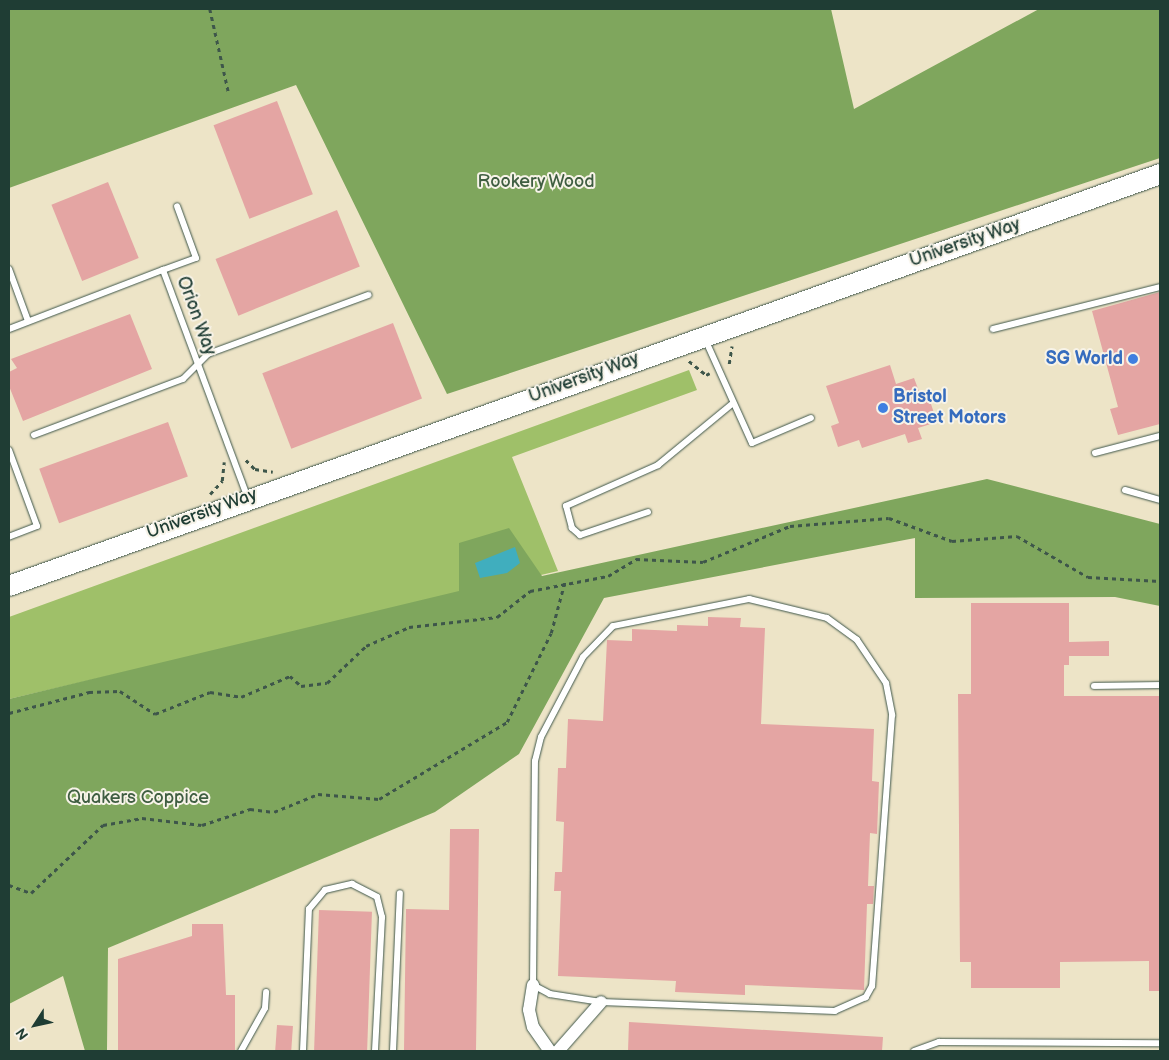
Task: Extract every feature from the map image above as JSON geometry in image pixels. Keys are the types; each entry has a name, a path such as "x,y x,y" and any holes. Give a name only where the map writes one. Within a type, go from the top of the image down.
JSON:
{"highway":[{"name":"University Way","path":"9,586 248,498 1160,174"}],"street":[{"path":"533,985 529,1010 533,1027 550,1051"},
{"path":"558,1051 601,1002"}],"lane":[{"path":"163,270 196,258 177,206"},
{"path":"9,269 28,321"},
{"name":"Orion Way","path":"9,329 163,270 248,498"},
{"path":"993,329 1160,287"},
{"path":"34,435 183,379 208,354 368,295"},
{"path":"704,335 732,404 752,443 811,418"},
{"path":"648,512 580,536 572,528 566,506 658,465 732,404"},
{"path":"1095,453 1160,436"},
{"path":"9,450 37,526 9,537"},
{"path":"1126,490 1160,500"},
{"path":"749,599 827,618 857,640 886,683 892,715 872,986 866,997 835,1011 601,1002 550,994 533,985 535,761 541,737 587,651 613,626 638,618 749,599"},
{"path":"1094,686 1160,685"},
{"path":"303,1051 309,909 325,890 352,884 377,897 382,917 375,1051"},
{"path":"393,1051 400,893"},
{"path":"241,1051 265,1008 266,992"},
{"path":"914,1051 939,1042 1160,1043"}],"path":[{"path":"210,9 229,94"},
{"path":"9,712 89,692 120,691 155,714 210,692 241,697 290,676 301,686 327,683 366,646 409,627 497,617 530,591 565,582 608,576 636,559 703,562 790,526 889,518 952,541 1017,536 1088,576 1160,581"},
{"path":"9,885 31,893 103,825 142,818 202,825 250,809 274,812 318,794 379,799 507,722 551,633 565,582"}],"green space":[{"name":"Rookery Wood","path":"9,9 831,9 854,109 1039,9 1160,9 1160,158 447,394 296,85 9,188"},
{"path":"689,370 697,390 512,457 558,571 9,699 9,617"},
{"name":"Quakers Coppice","path":"987,479 1160,524 1160,606 1115,597 915,598 915,538 604,598 519,754 435,812 108,948 107,1051 85,1051 63,976 9,1004 9,699 459,591 459,543 509,528 542,576"}],"water":[{"path":"515,547 520,563 507,573 480,578 475,563"}],"building":[{"path":"277,101 313,194 249,219 214,125"},
{"path":"108,182 139,258 82,281 51,205"},
{"path":"337,210 360,267 238,316 216,259"},
{"name":"SG World","path":"1160,292 1160,424 1118,435 1110,409 1118,407 1092,311"},
{"path":"130,314 152,369 23,421 9,386 9,372 17,368 11,359"},
{"path":"393,323 422,399 291,449 262,373"},
{"name":"Bristol Street Motors","path":"890,365 896,384 914,378 920,394 927,392 937,422 918,428 922,439 908,443 905,434 862,448 859,440 838,447 831,426 839,423 826,386"},
{"path":"168,422 188,477 59,523 39,469"},
{"path":"971,603 1069,603 1069,642 1109,641 1109,656 1069,656 1069,665 1064,665 1064,696 1160,696 1160,991 1149,991 1149,961 1060,962 1060,988 971,988 971,962 960,962 958,694 971,694"},
{"path":"708,617 741,618 740,627 765,628 761,724 874,729 872,781 879,782 877,834 870,833 868,886 874,886 873,904 867,904 864,990 745,985 745,995 675,992 676,981 558,976 561,891 554,891 555,872 562,872 564,822 556,821 558,768 566,768 568,719 603,721 607,640 632,641 632,629 677,631 677,625 708,626"},
{"path":"450,829 479,829 476,1051 404,1051 406,909 449,910"},
{"path":"319,910 372,912 367,1051 314,1051"},
{"path":"192,924 223,924 226,995 235,995 235,1051 118,1051 118,959 192,936"},
{"path":"629,1022 883,1037 882,1051 628,1051"},
{"path":"277,1025 293,1026 291,1051 275,1051"}],"place":[{"name":"SG World","path":"1133,359"},
{"name":"Bristol Street Motors","path":"883,408"}]}
